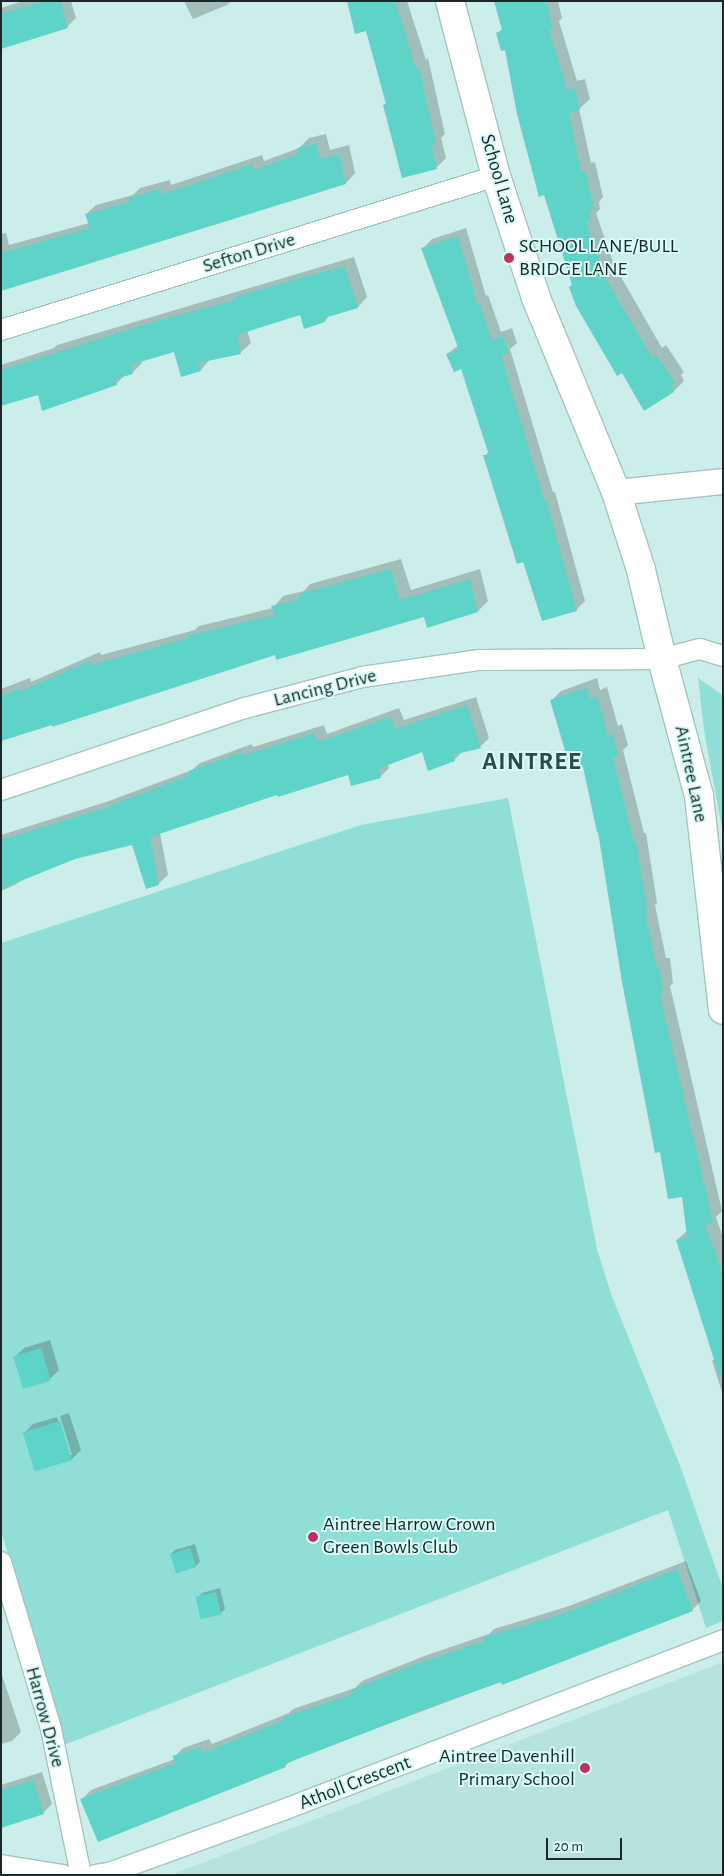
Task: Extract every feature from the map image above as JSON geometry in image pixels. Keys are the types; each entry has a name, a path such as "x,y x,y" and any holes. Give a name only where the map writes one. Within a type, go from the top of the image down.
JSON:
{"main road":[{"name":"School Lane","path":"450,1 496,176 536,298 616,492"},
{"name":"Aintree Lane","path":"616,492 641,570 662,659 699,796 723,1010"}],"street":[{"name":"Sefton Drive","path":"1,330 496,176"},
{"path":"616,492 723,481"},
{"path":"662,659 700,648 723,656"},
{"name":"Lancing Drive","path":"1,790 245,708 362,676 478,660 662,659"},
{"name":"Harrow Drive","path":"1,1562 50,1729 81,1875"},
{"name":"Atholl Crescent","path":"96,1875 109,1873 284,1810 723,1640"},
{"path":"1,1865 38,1873 63,1875"}],"shaded area":[{"path":"698,678 723,695 723,834 704,730"},
{"path":"508,798 597,1249 611,1294 681,1468 723,1589 723,1621 706,1628 668,1510 64,1745 1,1531 1,943 361,825"},
{"name":"Aintree Davenhill Primary School","path":"723,1662 723,1875 171,1875"}],"building":[{"path":"46,1 60,1 68,28 1,49 1,13"},
{"path":"347,1 395,1 416,69 419,67 436,145 431,144 437,169 402,178 383,105 386,104 366,31 355,34"},
{"path":"494,1 546,1 553,29 549,30 567,90 575,88 580,110 569,114 581,172 585,171 594,208 589,212 591,220 586,221 604,276 652,357 656,354 675,383 672,385 674,392 644,411 622,373 617,376 576,306 569,287 572,285 544,195 539,197 517,114 505,50 501,51 496,33 502,30"},
{"path":"316,143 320,159 339,154 346,184 1,291 1,253 90,228 85,214 130,202 129,198 160,189 162,194 253,164 254,170 297,154 298,148"},
{"path":"458,236 477,304 479,303 492,340 503,336 509,353 501,355 544,500 546,500 577,611 542,621 523,562 517,564 483,455 489,455 461,369 454,372 446,354 459,350 421,248"},
{"path":"344,266 358,308 324,318 325,322 304,329 300,315 237,335 241,354 198,363 201,371 181,377 174,352 130,365 133,374 115,379 117,385 42,411 38,395 1,406 1,370 156,321 235,300 234,297"},
{"path":"391,569 400,600 470,579 478,612 427,628 424,617 276,660 275,655 52,727 52,725 1,741 1,697 20,688 21,691 90,661 91,665 188,638 187,636 275,615 271,606 300,599 299,594"},
{"path":"587,687 590,699 597,696 608,735 612,734 619,756 613,758 634,842 636,842 648,914 645,914 657,968 660,968 663,994 660,995 713,1222 705,1224 723,1276 723,1375 719,1375 676,1240 687,1237 682,1197 668,1199 660,1152 655,1153 622,982 598,832 583,767 571,771 550,700"},
{"path":"467,705 481,748 453,755 455,761 428,771 422,752 378,769 381,778 351,786 348,775 278,797 277,795 150,837 159,885 146,889 132,845 75,859 1,889 1,840 99,810 190,775 189,771 243,752 244,755 315,733 318,742 390,717 395,729"},
{"path":"41,1348 51,1381 23,1389 13,1356"},
{"path":"60,1421 72,1460 35,1472 23,1432"},
{"path":"190,1548 196,1567 176,1574 170,1554"},
{"path":"677,1569 693,1611 502,1685 501,1682 436,1705 285,1764 286,1767 98,1842 80,1799 176,1763 172,1756 200,1747 203,1753 284,1720 283,1717 353,1694 351,1690 416,1664 485,1641 484,1637 559,1615"},
{"path":"216,1592 221,1614 201,1619 196,1597"},
{"path":"33,1780 44,1814 1,1828 1,1790"}],"place":[{"name":"SCHOOL LANE/BULL BRIDGE LANE","path":"509,258"},
{"name":"Aintree Harrow Crown Green Bowls Club","path":"313,1537"},
{"name":"Aintree Davenhill Primary School","path":"585,1768"}],"district":[{"name":"AINTREE","path":"532,762"}]}
